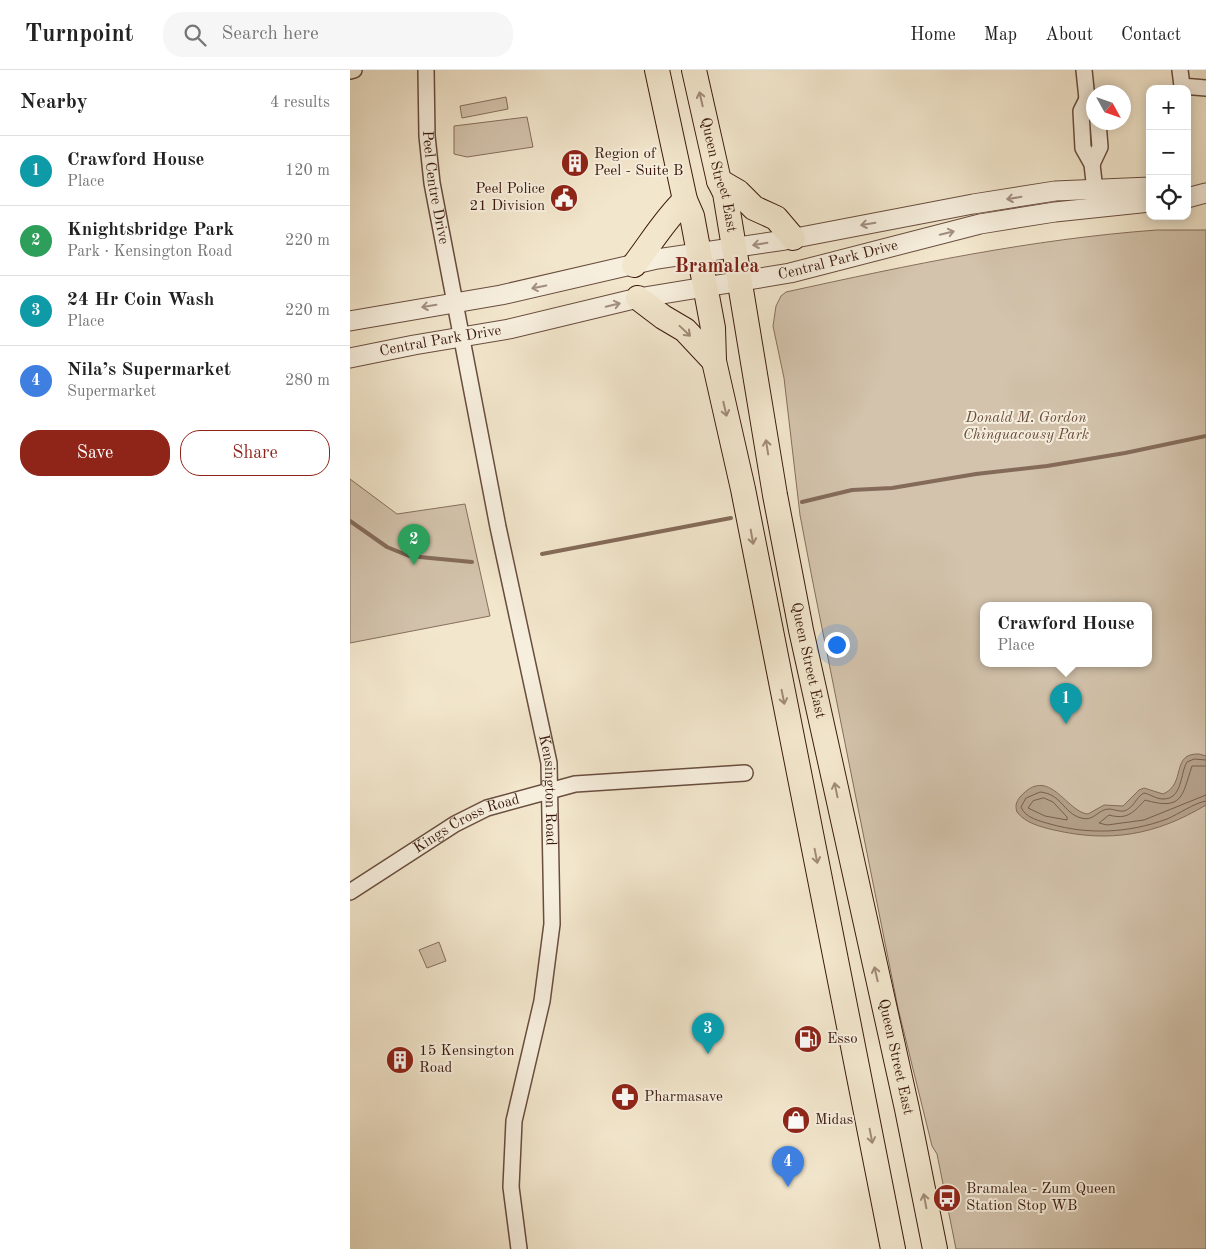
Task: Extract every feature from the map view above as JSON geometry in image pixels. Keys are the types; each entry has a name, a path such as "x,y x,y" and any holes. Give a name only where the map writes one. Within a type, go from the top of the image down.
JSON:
{"main road":[{"name":"Queen Street East","path":"657,70 685,200 692,216 713,328 714,362 743,489 894,1249"},
{"name":"Queen Street East","path":"694,70 719,181 725,193 775,495 798,612 907,1109 935,1249"},
{"path":"719,181 738,192 754,208 776,218 793,238"},
{"path":"634,265 660,231 667,217 685,200"},
{"path":"638,298 663,317 685,330 714,362"}],"street":[{"path":"350,71 354,70"},
{"name":"Peel Centre Drive","path":"426,70 428,162 462,337"},
{"path":"1084,70 1087,85"},
{"path":"1180,70 1182,86 1206,88"},
{"path":"1086,107 1081,111 1082,144 1092,164 1096,198"},
{"path":"1092,164 1100,147 1099,130"},
{"name":"Central Park Drive","path":"350,358 509,329 638,298 790,273 980,224 1146,188"},
{"path":"1191,189 1206,193"},
{"name":"Central Park Drive","path":"350,321 569,281 634,265 699,253 1055,191 1096,198 1146,202"},
{"path":"1191,197 1206,193"},
{"name":"Kensington Road","path":"462,337 498,527 549,763 551,790 552,924 542,1001 514,1121 511,1187 519,1249"},
{"name":"Kings Cross Road","path":"350,892 455,824 487,808 575,784 745,774"}],"green space":[{"path":"506,97 508,109 462,118 460,106"},
{"path":"527,117 533,147 467,157 454,154 454,126"},
{"name":"Donald M. Gordon Chinguacousy Park","path":"1157,230 1206,230 1206,1249 956,1249 937,1154 932,1146 898,1008 812,578 800,515 784,378 773,326 776,306 781,296 786,292 971,254 1064,240"},
{"path":"350,479 397,514 465,504 490,616 350,643"},
{"path":"439,942 446,961 427,968 419,950"}],"water":[{"path":"1199,754 1206,756 1206,805 1151,830 1114,836 1075,834 1034,824 1024,819 1017,812 1016,804 1020,797 1030,788 1040,785 1057,792 1072,806 1088,814 1104,805 1123,806 1139,790 1144,788 1163,794 1175,783 1185,758 1190,755"}],"waterway":[{"path":"802,502 852,490 892,488 976,474 1047,466 1125,453 1206,436"},
{"path":"542,554 731,518"},
{"path":"350,521 387,547 409,556 472,562"}],"place":[{"name":"Region of Peel - Suite B","path":"575,163"},
{"name":"Peel Police 21 Division","path":"564,198"},
{"name":"Knightsbridge Park","path":"414,565"},
{"name":"Crawford House","path":"1066,724"},
{"name":"Esso","path":"808,1039"},
{"name":"24 Hr Coin Wash","path":"708,1054"},
{"name":"15 Kensington Road","path":"400,1060"},
{"name":"Pharmasave","path":"625,1097"},
{"name":"Midas","path":"796,1120"},
{"name":"Nila’s Supermarket","path":"788,1187"},
{"name":"Bramalea - Zum Queen Station Stop WB","path":"947,1198"}],"district":[{"name":"Bramalea","path":"717,267"}]}
